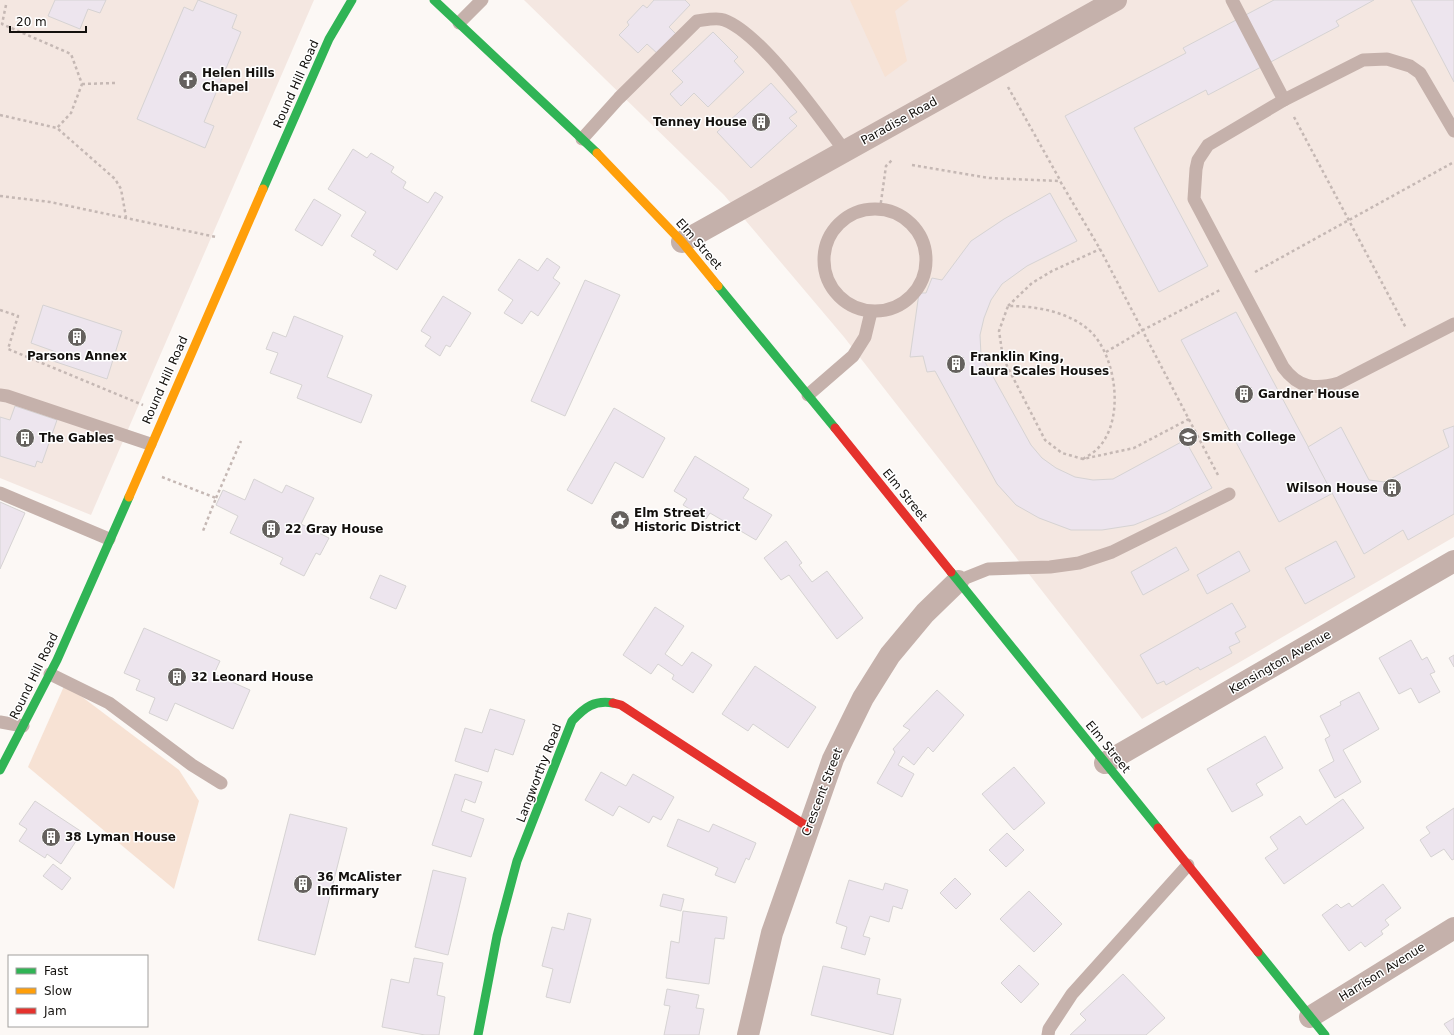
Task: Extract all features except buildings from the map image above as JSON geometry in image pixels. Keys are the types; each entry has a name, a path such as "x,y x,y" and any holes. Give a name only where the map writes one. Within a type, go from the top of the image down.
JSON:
{"main road":[{"name":"Round Hill Road","path":"0,770 50,674 328,39 352,0"},
{"name":"Elm Street","path":"434,0 611,166 682,242 808,395 1324,1035"},
{"name":"Langworthy Road","path":"478,1035 497,936 517,861 572,721 585,706 605,701 621,706 808,827"}],"street":[{"name":"Paradise Road","path":"682,242 1116,0"},
{"name":"Kensington Avenue","path":"1105,763 1454,561"},
{"name":"Crescent Street","path":"748,1035 772,933 833,759 863,698 895,649 925,613 958,581"},
{"name":"Harrison Avenue","path":"1310,1017 1454,928"}],"lane":[{"path":"459,23 482,0"},
{"path":"1232,0 1284,100"},
{"path":"582,139 619,98 697,21 722,19 740,28 768,54 845,151"},
{"path":"1454,131 1420,73 1410,66 1387,60 1362,60 1284,100 1208,145 1198,160 1194,199 1236,282 1283,367 1290,378 1302,384 1313,387 1328,387 1339,383 1454,324"},
{"path":"880,209 897,214 912,224 922,238 927,256 926,268 918,290 905,302 889,310 871,312 856,308 842,300 835,291 825,272 824,256 828,240 836,227 848,216 864,210 880,209"},
{"path":"808,395 853,356 865,337 871,312"},
{"path":"0,395 7,396 150,444"},
{"path":"0,493 109,539"},
{"path":"958,581 988,569 1050,567 1079,562 1112,552 1229,494"},
{"path":"50,674 109,703 192,766 221,783"},
{"path":"0,722 24,726"},
{"path":"1048,1035 1049,1029 1072,994 1188,865"}],"path":[{"path":"6,5 2,24 70,54 82,84 71,113 56,128"},
{"path":"997,66 1060,181 1100,249 1229,494"},
{"path":"82,84 115,83"},
{"path":"1284,100 1415,344"},
{"path":"0,115 56,128 115,179 121,189 126,217"},
{"path":"880,209 886,166 893,159"},
{"path":"1106,352 1143,330 1236,282 1454,162"},
{"path":"912,165 989,178 1060,181"},
{"path":"0,196 50,202 216,237"},
{"path":"1100,249 1039,279 1008,306 999,331 1003,358 1046,440 1062,453 1083,459 1134,448 1189,419"},
{"path":"1008,306 1034,306 1075,322 1088,330 1106,352 1112,372 1114,408 1106,437 1096,450 1083,459"},
{"path":"0,310 18,316 8,348 163,415"},
{"path":"204,531 216,498 241,441"},
{"path":"140,468 216,498"}],"shaded area":[{"path":"0,0 314,0 91,515 0,478"},
{"name":"Smith College","path":"524,0 1454,0 1454,537 1142,719 844,337 724,195"},
{"path":"850,0 909,0 895,11 907,61 885,77"},
{"path":"65,684 179,770 199,801 174,889 28,767"}],"traffic: fast":[{"path":"263,189 329,39 352,0"},
{"path":"434,0 597,153"},
{"path":"718,286 835,428"},
{"path":"0,770 57,660 129,497"},
{"path":"951,572 1158,828"},
{"path":"478,1035 497,936 517,861 572,721 590,706 606,702 613,703"},
{"path":"1258,952 1325,1035"}],"traffic: slow":[{"path":"597,153 682,242 718,286"},
{"path":"129,497 263,189"}],"traffic: jam":[{"path":"835,428 951,572"},
{"path":"613,703 621,705 808,827"},
{"path":"1158,828 1258,952"}],"place":[{"name":"Helen Hills Chapel","path":"188,80"},
{"name":"Tenney House","path":"761,122"},
{"name":"Parsons Annex","path":"77,337"},
{"name":"Franklin King, Laura Scales Houses","path":"956,364"},
{"name":"Gardner House","path":"1244,394"},
{"name":"Smith College","path":"1188,437"},
{"name":"The Gables","path":"25,438"},
{"name":"Wilson House","path":"1392,488"},
{"name":"Elm Street Historic District","path":"620,520"},
{"name":"22 Gray House","path":"271,529"},
{"name":"32 Leonard House","path":"177,677"},
{"name":"38 Lyman House","path":"51,837"},
{"name":"36 McAlister Infirmary","path":"303,884"}]}
